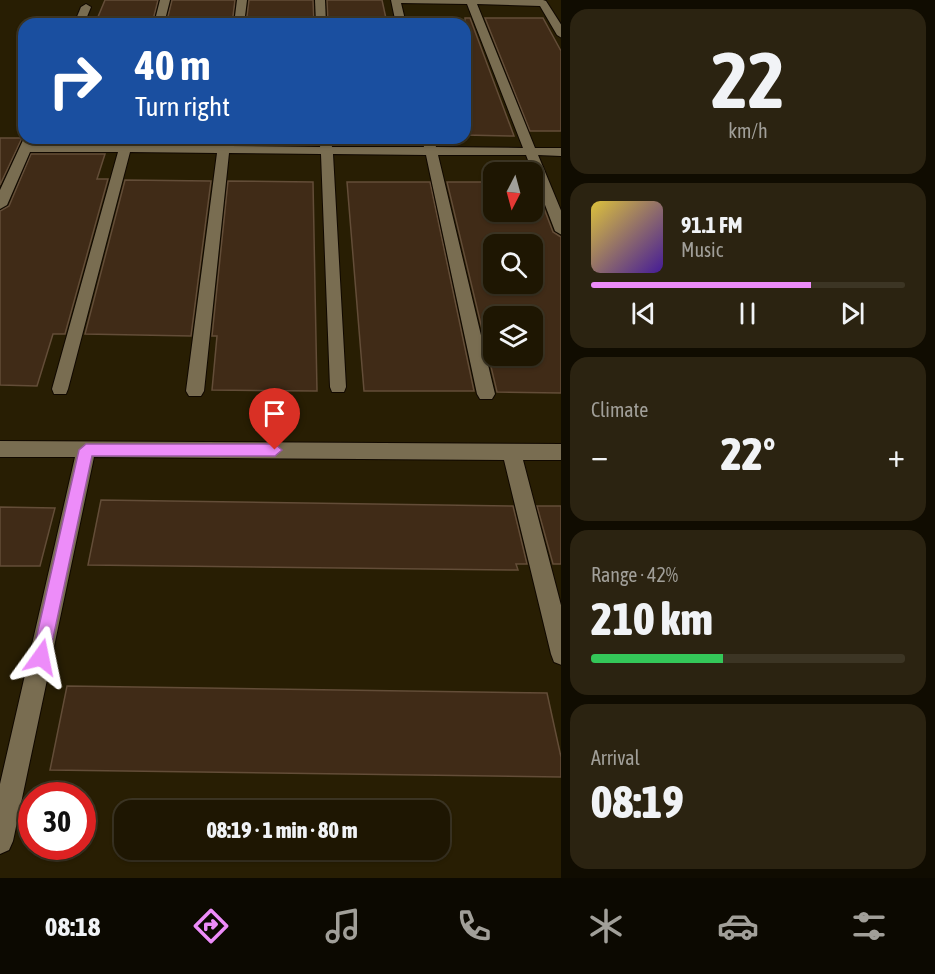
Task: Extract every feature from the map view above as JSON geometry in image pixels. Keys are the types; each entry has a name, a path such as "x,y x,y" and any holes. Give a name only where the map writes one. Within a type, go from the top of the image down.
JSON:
{"street":[{"path":"160,18 165,0"},
{"path":"240,18 242,0"},
{"path":"320,0 321,18"},
{"path":"400,18 396,1 543,3 561,35"},
{"path":"471,2 561,231"},
{"path":"81,18 86,7"},
{"path":"0,205 28,144"},
{"path":"60,389 126,144"},
{"path":"195,391 225,144 429,144 530,152 561,152"},
{"path":"327,144 338,387"},
{"path":"429,144 486,394"},
{"path":"0,449 561,452"},
{"path":"0,841 86,450"},
{"path":"511,450 561,654"}],"building":[{"path":"105,0 158,0 154,18 98,18"},
{"path":"172,0 235,0 233,18 168,18"},
{"path":"249,0 313,0 314,18 247,18"},
{"path":"327,0 382,0 386,18 328,18"},
{"path":"485,18 543,18 561,51 561,131 530,131"},
{"path":"471,21 514,136 471,135"},
{"path":"0,138 18,138 19,144 0,185"},
{"path":"31,154 105,154 97,179 108,179 65,334 53,334 37,386 0,385 0,211 9,206"},
{"path":"125,180 211,181 191,336 85,334"},
{"path":"228,181 313,182 317,391 212,390 217,336 212,336"},
{"path":"347,182 430,182 474,391 364,391"},
{"path":"447,182 483,182 483,222 543,222 543,206 553,232 561,237 561,393 497,392 491,366 543,366 543,306 483,306 483,333"},
{"path":"101,500 513,506 527,564 516,564 518,570 88,565"},
{"path":"537,506 561,506 561,564 553,564"},
{"path":"0,507 55,508 40,566 0,566"},
{"path":"67,686 547,693 561,757 561,777 50,770"}],"route":[{"path":"41,657 86,450 275,450"}]}
